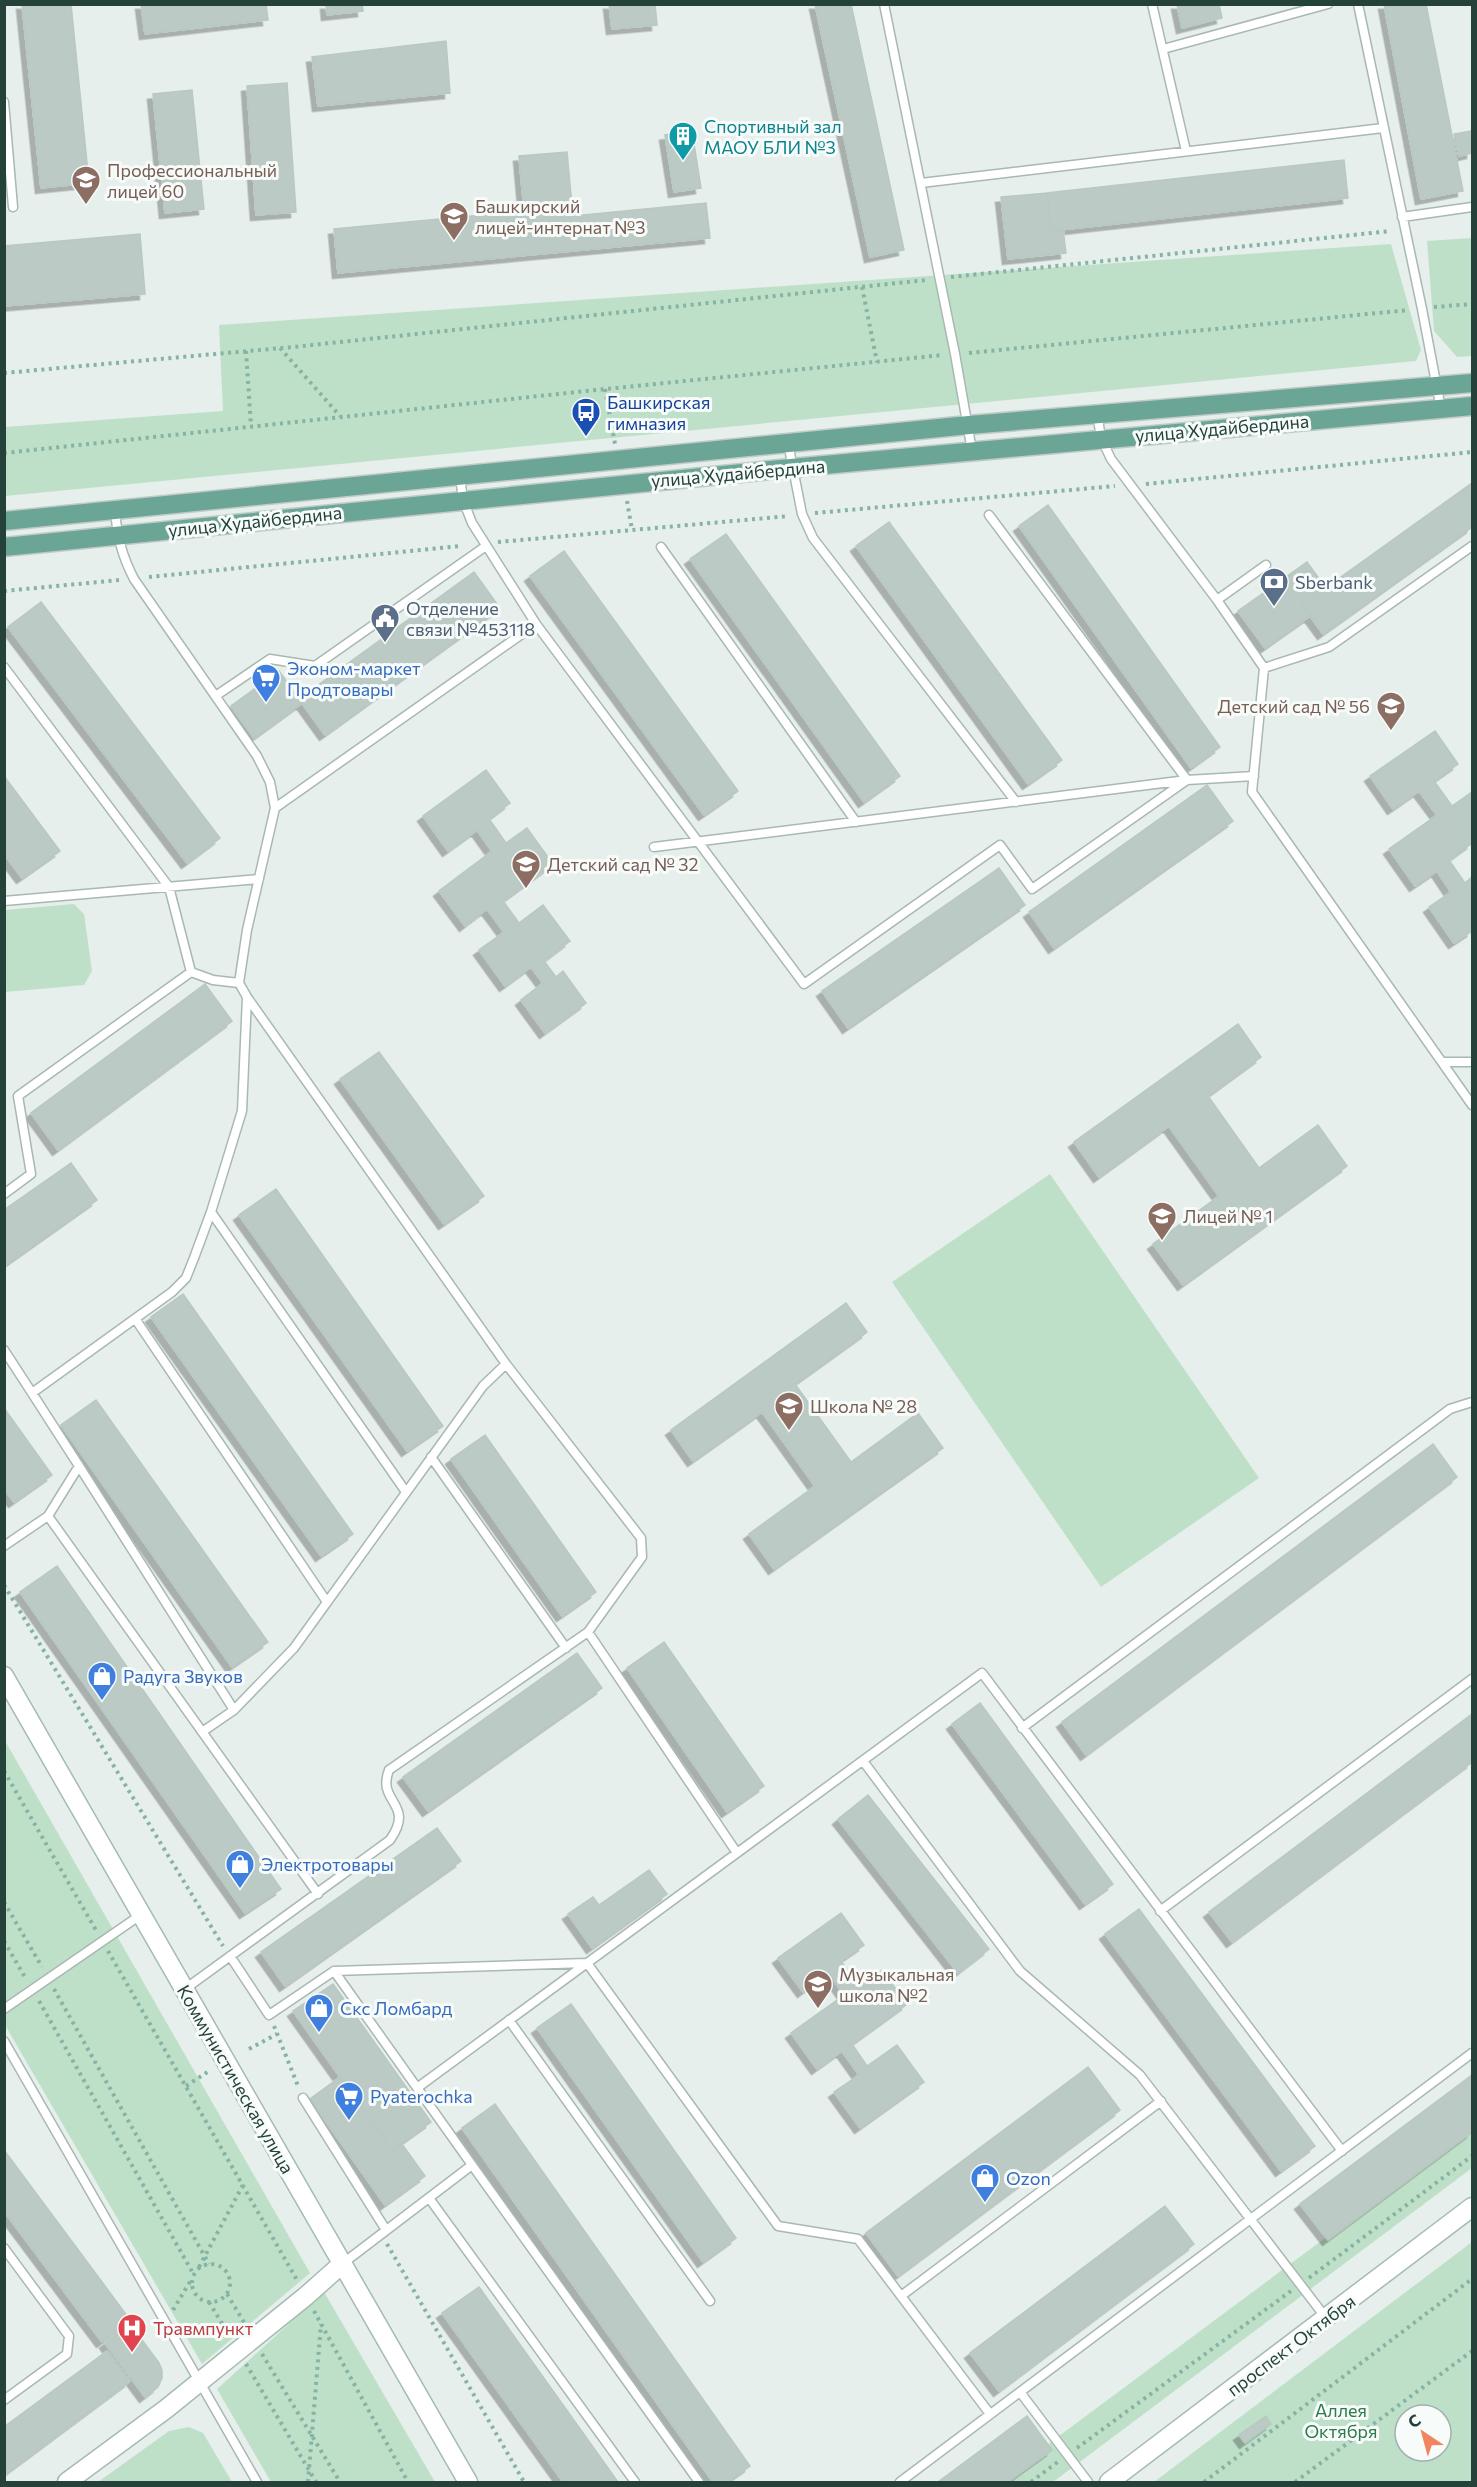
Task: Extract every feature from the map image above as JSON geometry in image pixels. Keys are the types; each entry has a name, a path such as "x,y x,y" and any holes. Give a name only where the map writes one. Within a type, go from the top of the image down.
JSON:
{"main road":[{"name":"улица Худайбердина","path":"4,521 969,425 1473,383"},
{"name":"улица Худайбердина","path":"4,547 1101,438 1473,406"},
{"name":"Коммунистическая улица","path":"4,1676 468,2482"},
{"name":"проспект Октября","path":"1109,2482 1473,2206"},
{"path":"67,2482 199,2383 342,2264"}],"lane":[{"path":"884,4 969,425 972,451"},
{"path":"1152,4 1186,151"},
{"path":"1163,49 1301,8 1328,4"},
{"path":"1358,4 1441,409"},
{"path":"4,102 13,207"},
{"path":"921,183 1383,128"},
{"path":"1402,217 1473,207"},
{"path":"1097,413 1101,438 1111,459 1264,668 1252,792 1473,1105"},
{"path":"788,443 791,468 802,514 813,538 1016,802"},
{"path":"459,476 463,500 472,523 536,624 804,984 1000,845 1032,889 1187,780"},
{"path":"115,510 117,536 123,558 134,579 217,695 257,756 270,782 275,808 247,930 239,983 506,1364 641,1538 642,1557 588,1632 389,1770 386,1788 400,1812 399,1827 390,1840 185,1989"},
{"path":"989,515 1187,780"},
{"path":"217,695 270,659 315,666 485,545"},
{"path":"1264,668 1329,647 1473,546"},
{"path":"661,547 856,822"},
{"path":"1216,600 1266,565"},
{"path":"275,808 536,624"},
{"path":"4,667 169,886 191,972"},
{"path":"654,848 1187,780 1254,776"},
{"path":"4,901 259,879"},
{"path":"191,972 213,980 239,983"},
{"path":"4,1194 31,1174 18,1096 191,972"},
{"path":"32,1393 136,1320 186,1278 211,1212 242,1111 248,997"},
{"path":"1442,1062 1473,1062"},
{"path":"211,1212 406,1492"},
{"path":"136,1320 327,1602"},
{"path":"4,1350 234,1710"},
{"path":"202,1732 234,1710 294,1648 483,1386 506,1364"},
{"path":"1022,1728 1450,1409 1473,1402"},
{"path":"431,1457 566,1647"},
{"path":"4,1546 48,1516 79,1466"},
{"path":"48,1516 318,1894"},
{"path":"588,1632 738,1852"},
{"path":"417,2088 982,1673 1342,2151"},
{"path":"1160,1911 1473,1679"},
{"path":"863,1761 1020,1971 1140,2075 1326,2318"},
{"path":"4,2009 142,1914"},
{"path":"230,1956 269,2015 334,1971 587,1963"},
{"path":"587,1963 778,2226 858,2240 990,2414"},
{"path":"334,1971 699,2482"},
{"path":"509,2019 710,2301"},
{"path":"4,2041 257,2482"},
{"path":"900,2482 1473,2053"},
{"path":"303,2098 384,2232"},
{"path":"901,2296 1161,2102"},
{"path":"342,2264 472,2165"},
{"path":"429,2198 635,2482"},
{"path":"4,2248 69,2336 67,2354 4,2400"},
{"path":"1020,2392 1088,2482"}],"path":[{"path":"4,373 280,348 1405,229"},
{"path":"862,287 877,362"},
{"path":"4,453 605,388 1473,304"},
{"path":"280,348 340,417"},
{"path":"246,351 251,426"},
{"path":"605,388 615,444"},
{"path":"4,591 1473,452"},
{"path":"627,501 632,530"},
{"path":"4,1585 230,1956"},
{"path":"4,1771 243,2184 408,2482"},
{"path":"4,1902 209,2264"},
{"path":"4,1941 193,2277 193,2290 197,2296 209,2302 219,2301 227,2294 231,2286 228,2273 218,2265 209,2264 199,2268"},
{"path":"269,2015 303,2098"},
{"path":"249,2049 277,2034"},
{"path":"186,2086 209,2071"},
{"path":"1030,2482 1473,2156"},
{"path":"165,2323 199,2268 243,2184"},
{"path":"384,2232 524,2482"},
{"path":"1204,2482 1473,2279"},
{"path":"227,2294 340,2482"},
{"path":"209,2302 316,2482"},
{"path":"308,2482 321,2323"},
{"path":"1295,2482 1473,2351"}],"green space":[{"path":"1472,238 1472,356 1457,357 1434,331 1427,241"},
{"path":"1391,244 1421,350 1416,361 5,496 5,427 223,411 219,325"},
{"path":"74,904 84,914 92,971 84,985 5,992 5,910"},
{"path":"1050,1174 1259,1478 1101,1587 892,1282"},
{"path":"4,1739 310,2273 202,2364 5,2025"},
{"path":"1472,2129 1472,2168 1053,2482 997,2482"},
{"name":"Аллея Октября","path":"1472,2242 1472,2482 1154,2482"},
{"path":"324,2292 435,2482 271,2482 217,2389"},
{"path":"189,2427 203,2433 232,2482 98,2482 169,2431"}],"building":[{"path":"22,4 71,4 89,183 41,188"},
{"path":"141,4 266,4 268,20 145,34"},
{"path":"326,4 362,4 363,11 327,15"},
{"path":"609,4 655,4 657,25 612,29"},
{"path":"815,4 851,4 904,250 870,257"},
{"path":"1177,4 1219,4 1222,18 1182,28"},
{"path":"1384,4 1426,4 1463,191 1421,199"},
{"path":"446,41 450,93 318,106 312,57"},
{"path":"287,83 296,212 256,215 247,86"},
{"path":"192,90 204,209 165,213 153,94"},
{"name":"Спортивный зал МАОУ БЛИ №3","path":"692,131 701,188 674,192 665,135"},
{"path":"1472,131 1472,153 1459,156 1454,134"},
{"path":"567,152 573,216 706,203 710,238 338,273 334,229 524,211 519,156"},
{"path":"1344,160 1348,198 1051,231 1047,193"},
{"path":"1047,193 1051,231 1063,229 1066,253 1008,259 1001,197"},
{"path":"140,234 145,294 4,306 4,246"},
{"path":"1472,483 1472,527 1323,634 1302,605"},
{"path":"1048,505 1220,747 1191,768 1019,526"},
{"path":"889,522 1062,760 1028,784 856,546"},
{"path":"726,534 900,776 864,802 690,559"},
{"path":"564,551 738,791 704,815 530,576"},
{"name":"Sberbank","path":"1307,562 1326,588 1302,605 1310,616 1265,648 1238,611"},
{"path":"474,572 500,608 325,735 299,699"},
{"path":"41,602 220,838 187,863 8,627"},
{"name":"Эконом-маркет Продтовары","path":"279,671 302,703 254,738 231,706"},
{"path":"1435,731 1458,764 1434,781 1452,806 1472,792 1472,843 1449,860 1465,883 1472,877 1472,931 1454,943 1429,907 1451,892 1437,871 1415,886 1389,849 1437,815 1419,791 1393,809 1370,776"},
{"path":"486,770 510,803 489,819 506,843 527,828 553,864 503,901 519,923 543,905 570,941 544,961 556,977 563,971 586,1003 545,1033 521,1000 543,983 531,967 505,986 479,950 504,932 487,909 465,926 439,891 492,851 477,830 448,851 423,816"},
{"path":"4,776 60,851 22,878 4,854"},
{"path":"1207,785 1233,821 1054,948 1029,912"},
{"path":"999,868 1025,905 848,1028 822,991"},
{"path":"205,984 232,1021 58,1150 31,1113"},
{"path":"1238,1024 1261,1057 1208,1096 1259,1168 1318,1125 1347,1166 1183,1285 1153,1244 1219,1196 1169,1126 1099,1177 1074,1142"},
{"path":"379,1052 484,1196 444,1224 340,1079"},
{"path":"71,1163 97,1200 4,1266 4,1210"},
{"path":"276,1189 443,1426 407,1451 239,1215"},
{"path":"183,1294 353,1534 321,1556 151,1317"},
{"path":"846,1303 867,1332 795,1384 851,1462 918,1413 943,1448 774,1569 749,1534 815,1486 762,1412 693,1461 671,1430"},
{"path":"96,1400 268,1642 232,1667 61,1425"},
{"path":"4,1408 52,1475 14,1502 4,1489"},
{"path":"485,1435 596,1592 562,1616 451,1459"},
{"path":"1433,1444 1457,1477 1086,1755 1062,1722"},
{"path":"57,1566 281,1889 245,1913 20,1592"},
{"path":"664,1642 764,1786 727,1812 627,1668"},
{"path":"577,1653 602,1688 428,1811 403,1777"},
{"path":"980,1703 1113,1884 1085,1904 952,1724"},
{"path":"1472,1714 1472,1762 1232,1942 1209,1912"},
{"path":"868,1795 989,1949 958,1973 838,1819"},
{"path":"437,1828 461,1861 285,1986 261,1952"},
{"path":"649,1870 667,1894 592,1948 568,1914 593,1897 599,1905"},
{"path":"1139,1909 1315,2146 1281,2171 1105,1934"},
{"path":"841,1913 864,1945 841,1961 859,1986 882,1970 907,2004 852,2044 867,2066 897,2045 924,2082 860,2128 834,2092 859,2075 842,2051 817,2069 791,2033 844,1995 829,1973 803,1992 778,1958"},
{"path":"333,1984 431,2122 392,2150 293,2011"},
{"path":"571,2004 736,2238 703,2262 537,2028"},
{"path":"1088,2067 1120,2110 898,2276 866,2233"},
{"path":"1472,2075 1472,2132 1328,2240 1300,2204"},
{"name":"Pyaterochka","path":"340,2077 392,2150 402,2144 425,2176 385,2205 310,2099"},
{"path":"495,2104 750,2466 727,2482 713,2482 462,2128"},
{"path":"4,2150 131,2321 102,2342 4,2211"},
{"path":"1165,2206 1194,2244 999,2391 970,2353"},
{"path":"479,2287 618,2482 563,2482 442,2313"},
{"name":"Травмпункт","path":"130,2324 162,2370 162,2378 158,2387 145,2397 105,2343"},
{"path":"107,2351 130,2381 4,2475 4,2427"},
{"path":"1027,2416 1052,2450 1008,2482 938,2482"},
{"path":"1266,2416 1271,2424 1245,2443 1239,2435"}],"place":[{"name":"Спортивный зал МАОУ БЛИ №3","path":"683,162"},
{"name":"Профессиональный лицей 60","path":"86,206"},
{"name":"Башкирский лицей-интернат №3","path":"454,242"},
{"name":"Башкирская гимназия","path":"586,438"},
{"name":"Sberbank","path":"1274,608"},
{"name":"Отделение связи №453118","path":"385,644"},
{"name":"Эконом-маркет Продтовары","path":"266,704"},
{"name":"Детский сад № 56","path":"1391,732"},
{"name":"Детский сад № 32","path":"526,890"},
{"name":"Лицей № 1","path":"1162,1242"},
{"name":"Школа № 28","path":"789,1432"},
{"name":"Радуга Звуков","path":"102,1702"},
{"name":"Электротовары","path":"240,1890"},
{"name":"Музыкальная школа №2","path":"818,2010"},
{"name":"Скс Ломбард","path":"319,2034"},
{"name":"Pyaterochka","path":"349,2122"},
{"name":"Ozon","path":"985,2204"},
{"name":"Травмпункт","path":"132,2354"}]}
